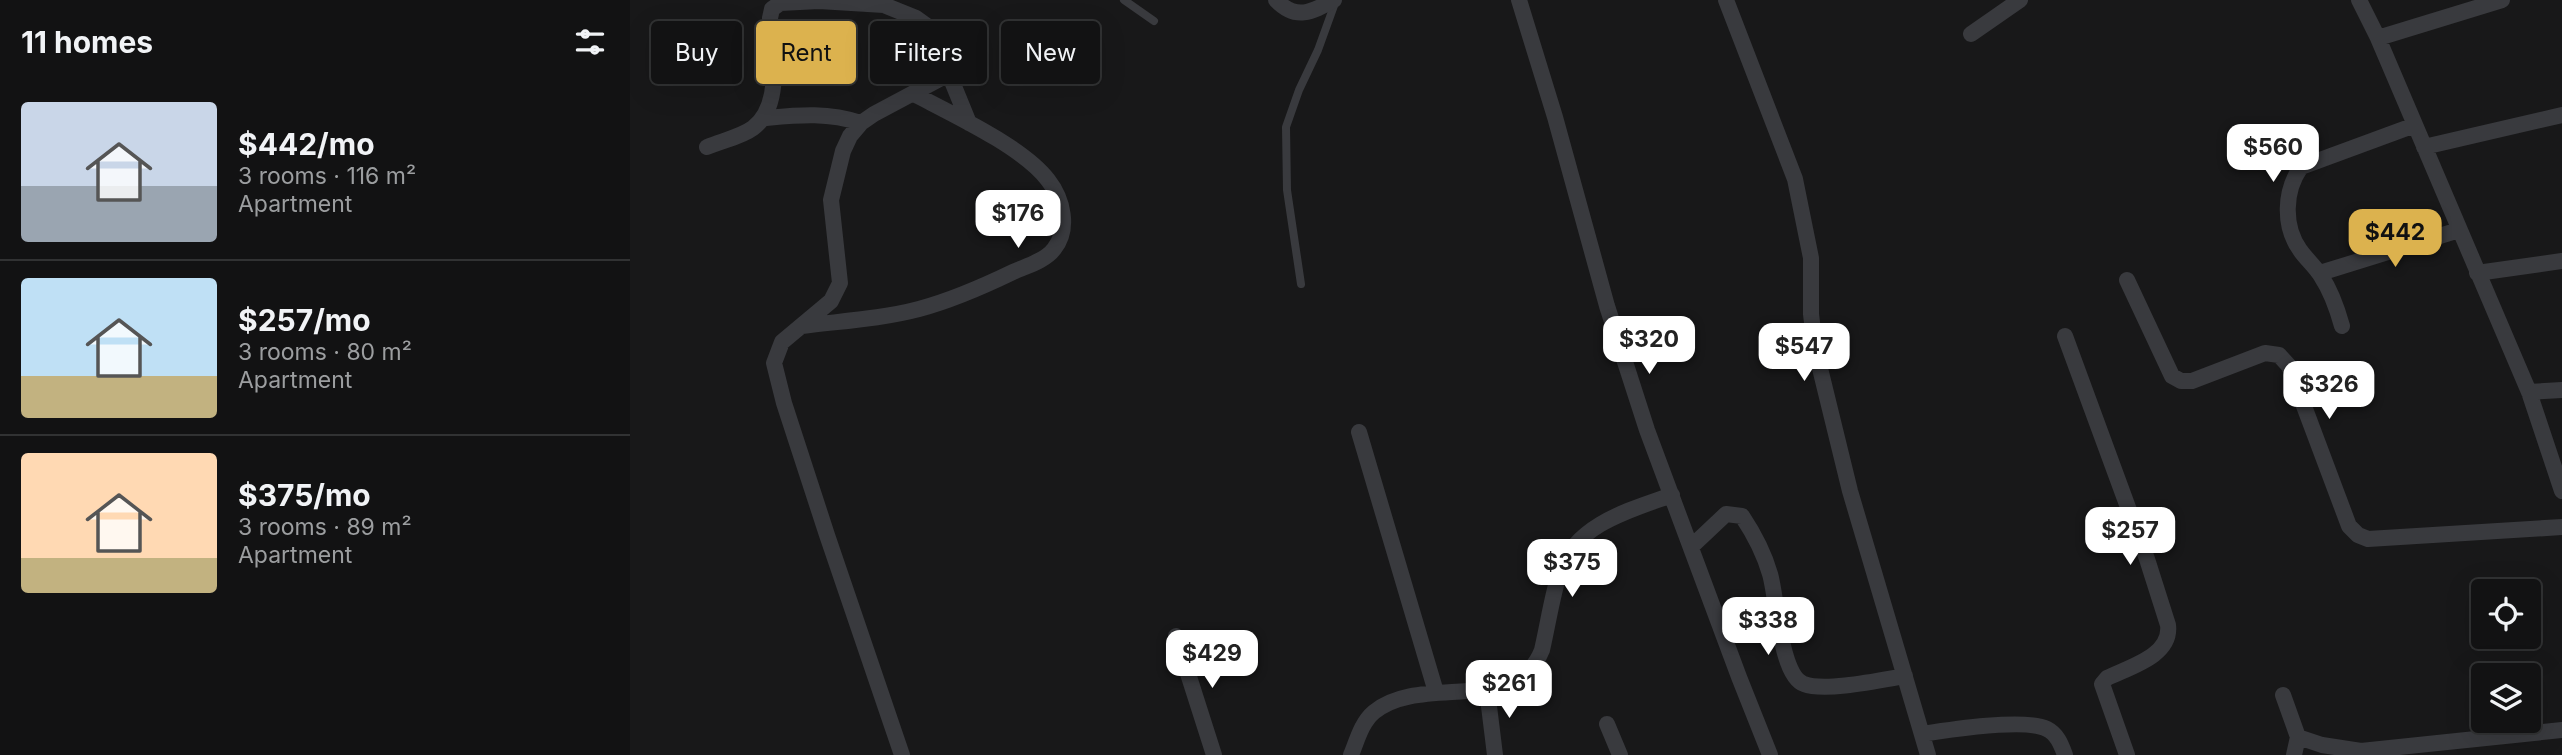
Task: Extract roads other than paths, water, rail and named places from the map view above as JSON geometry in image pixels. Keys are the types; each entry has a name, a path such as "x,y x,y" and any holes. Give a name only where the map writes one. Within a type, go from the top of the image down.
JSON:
{"street":[{"path":"1276,0 1290,11 1301,13 1312,12 1335,0"},
{"path":"1519,0 1555,117 1607,306 1647,430 1770,755"},
{"path":"1726,0 1795,179 1811,258 1811,314 1815,348 1850,491 1928,755"},
{"path":"1971,34 2020,0"},
{"path":"2359,0 2378,38 2555,449 2562,491"},
{"path":"2378,38 2502,0"},
{"path":"707,147 751,130 765,117 774,78 770,18 772,9 780,4 819,1 887,3 920,21"},
{"path":"902,755 827,535 774,363 782,342 831,301 840,283 831,200 843,151 850,135 860,123 932,84"},
{"path":"953,84 969,123"},
{"path":"802,326 887,316 922,308 988,284 1041,260 1053,251 1060,239 1063,225 1062,205 1048,179 1033,164 969,123 914,94"},
{"path":"765,117 814,114 839,116 860,123"},
{"path":"2424,147 2562,115"},
{"path":"2342,326 2333,297 2320,273 2299,248 2288,223 2288,197 2295,176 2301,167 2415,125"},
{"path":"2320,273 2459,230"},
{"path":"2477,273 2562,261"},
{"path":"2127,280 2172,376 2181,381 2192,381 2265,353 2279,355 2289,366 2349,526 2358,535 2368,539 2562,527"},
{"path":"2065,336 2147,559 2168,625 2169,634 2164,647 2107,678 2102,684 2127,755"},
{"path":"2529,392 2562,390"},
{"path":"1359,432 1436,692"},
{"path":"1351,755 1364,724 1374,712 1404,698 1436,692 1487,691 1530,671 1537,662 1561,569 1571,550 1584,535 1603,522 1672,495"},
{"path":"1691,547 1726,514 1742,516 1754,534 1770,574 1788,661 1793,676 1801,684 1815,687 1905,676"},
{"path":"1176,636 1214,755"},
{"path":"1487,691 1495,755"},
{"path":"2283,695 2298,737 2294,755"},
{"path":"1607,724 1620,755"},
{"path":"1922,734 1989,726 2037,726 2056,735 2065,755"},
{"path":"2298,737 2322,745 2361,751 2388,751 2562,730"}],"lane":[{"path":"1124,0 1154,22"},
{"path":"1301,284 1287,190 1286,127 1299,90 1318,50 1335,0"}]}
